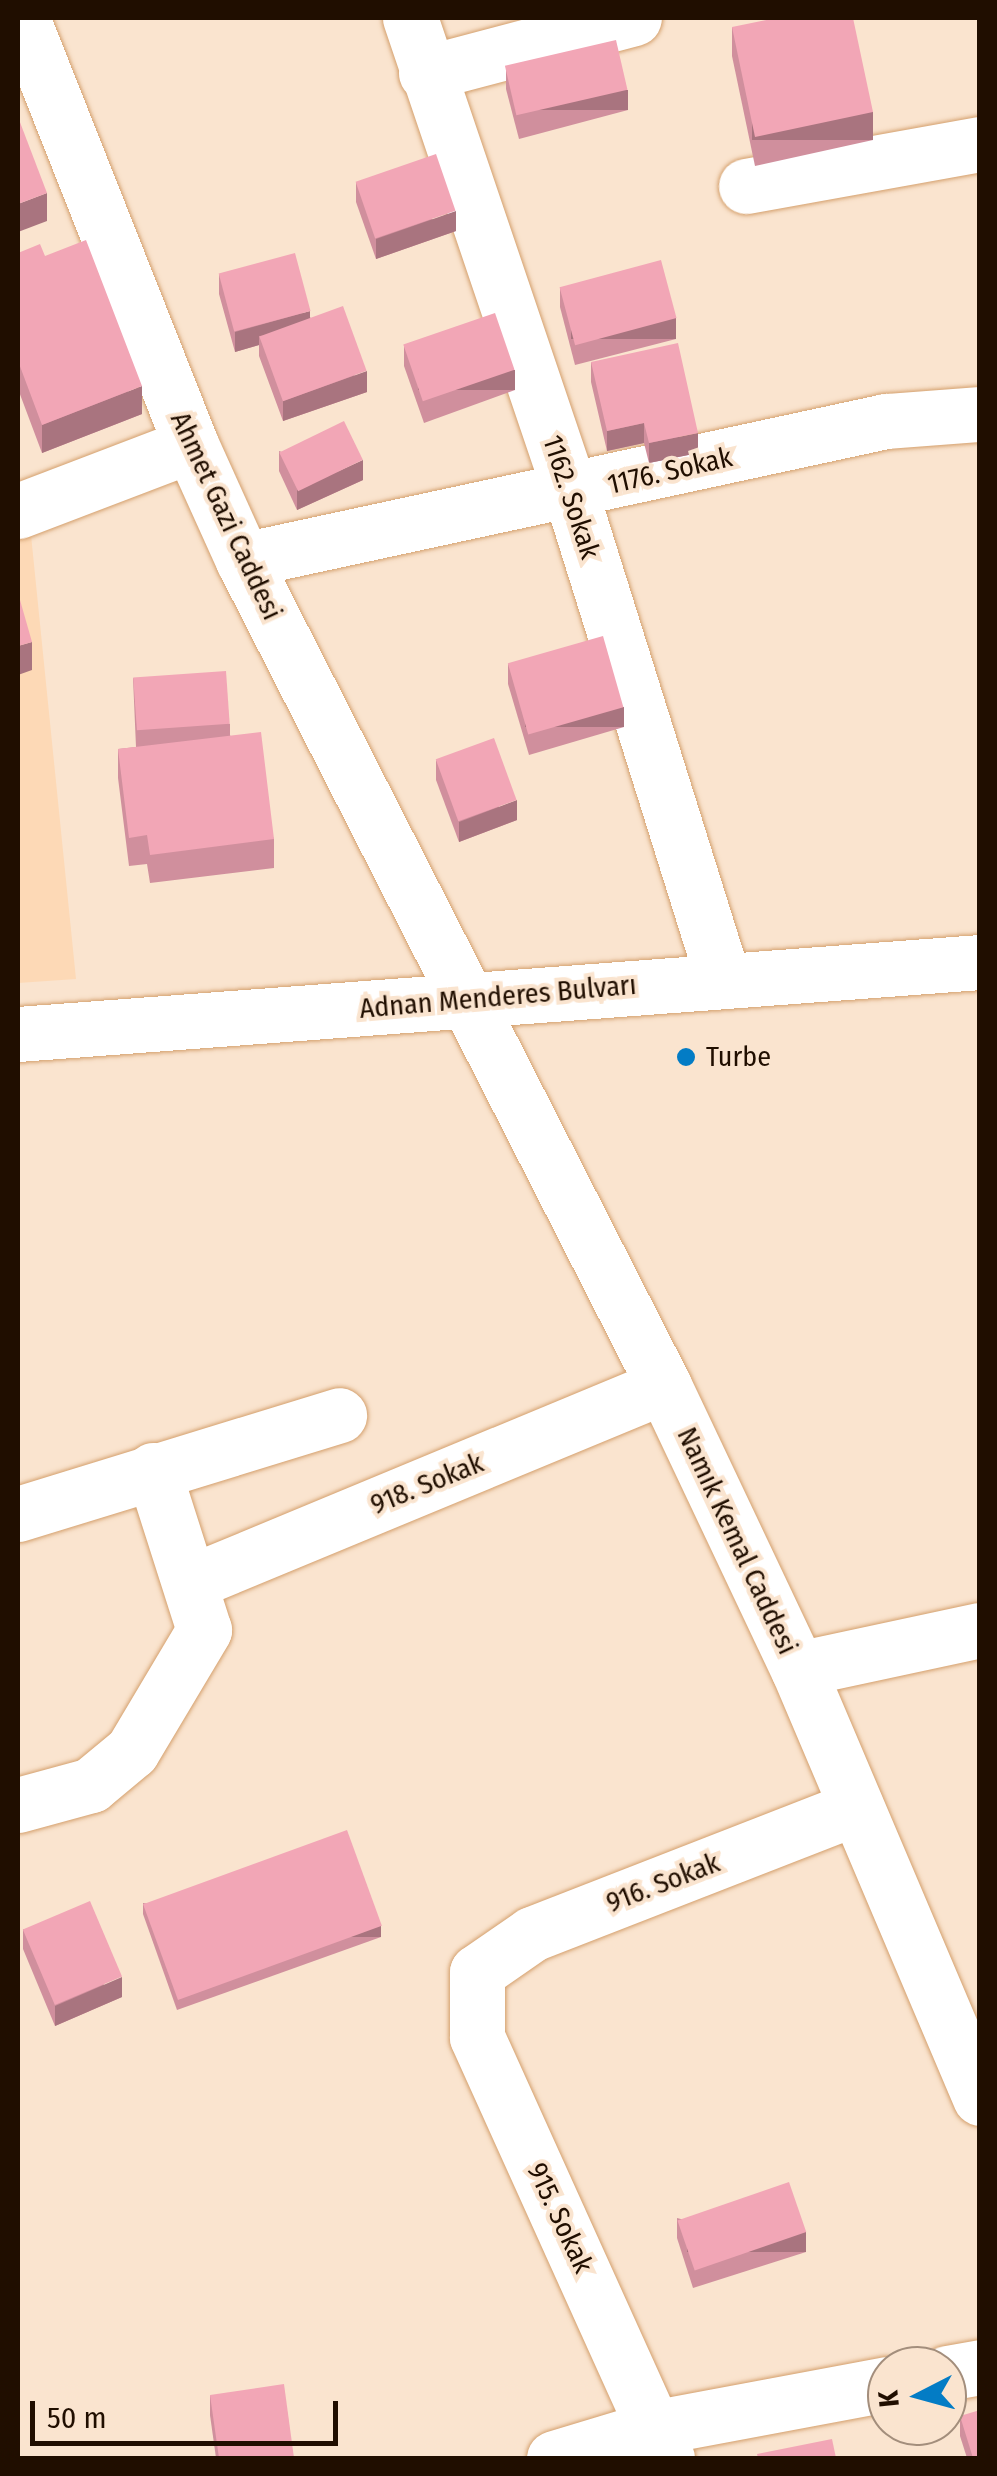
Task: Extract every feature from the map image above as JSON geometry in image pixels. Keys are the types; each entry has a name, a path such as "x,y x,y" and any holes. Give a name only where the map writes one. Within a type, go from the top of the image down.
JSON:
{"street":[{"name":"Ahmet Gazi Caddesi","path":"22,18 191,445 243,560 463,1000"},
{"name":"1162. Sokak","path":"410,18 572,494 723,979"},
{"path":"426,73 634,18"},
{"path":"746,186 980,144"},
{"name":"1176. Sokak","path":"243,560 572,494 886,422 980,414"},
{"path":"18,511 191,445"},
{"name":"Adnan Menderes Bulvarı","path":"18,1034 980,962"},
{"name":"Namık Kemal Caddesi","path":"463,1000 664,1386 798,1669 980,2098"},
{"name":"918. Sokak","path":"191,1582 664,1386"},
{"path":"18,1514 338,1415"},
{"path":"18,1804 91,1785 132,1751 204,1630 152,1470"},
{"path":"798,1669 980,1630"},
{"name":"916. Sokak","path":"477,1972 532,1934 856,1808"},
{"name":"915. Sokak","path":"477,1972 477,2038 662,2443"},
{"path":"554,2458 662,2443 867,2389"}],"shaded area":[{"path":"31,535 76,979 18,983 18,538"}],"building":[{"path":"776,18 853,18 873,112 755,137 732,27"},
{"path":"616,40 627,90 516,115 505,66"},
{"path":"18,117 47,193 18,204"},
{"path":"436,154 456,211 375,238 356,182"},
{"path":"86,240 142,386 42,425 18,361 18,253 40,244 45,256"},
{"path":"295,253 311,311 234,331 219,273"},
{"path":"661,260 677,318 575,345 560,287"},
{"path":"343,306 367,371 283,401 259,336"},
{"path":"495,313 515,370 423,401 403,345"},
{"path":"678,343 698,433 649,443 644,423 607,431 591,362"},
{"path":"344,421 363,460 298,491 279,453"},
{"path":"18,593 32,642 18,646"},
{"path":"603,636 623,707 528,734 508,663"},
{"path":"226,671 230,724 137,730 133,677"},
{"path":"261,732 274,839 150,855 147,835 129,838 118,749"},
{"path":"494,738 517,800 458,821 436,759"},
{"path":"347,1830 382,1926 178,2000 143,1904"},
{"path":"90,1901 122,1976 55,2005 23,1930"},
{"path":"789,2182 806,2232 695,2271 677,2220"},
{"path":"284,2384 294,2458 219,2458 210,2395"},
{"path":"980,2410 980,2458 973,2458 967,2439 967,2414"},
{"path":"832,2439 836,2458 758,2458 757,2454"}],"place":[{"name":"Turbe","path":"686,1057"}]}
